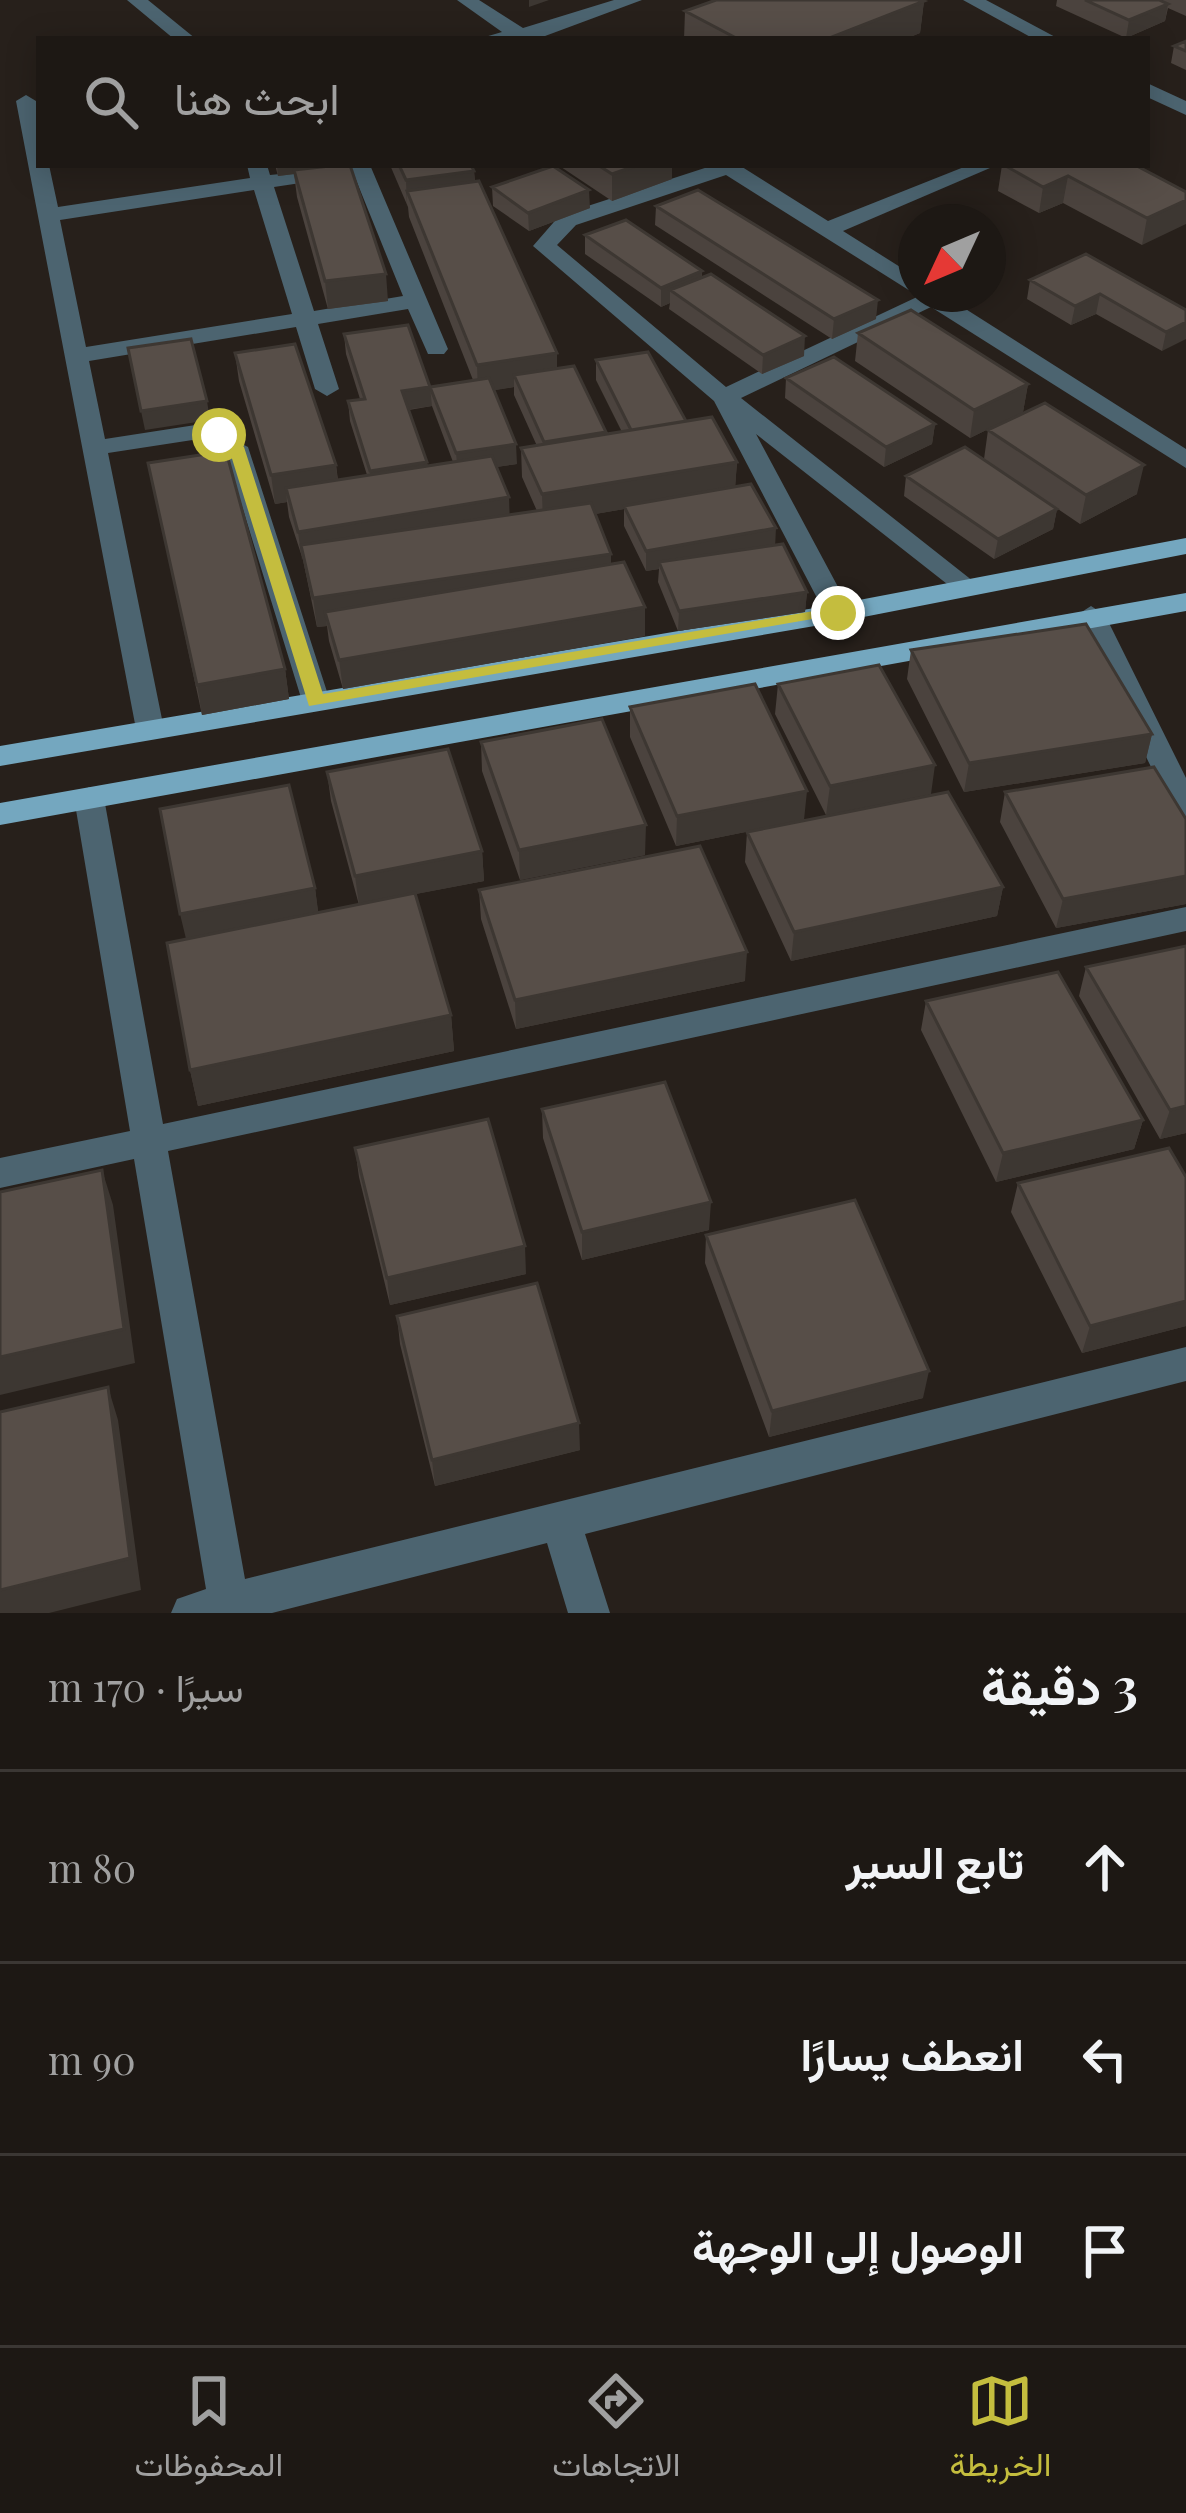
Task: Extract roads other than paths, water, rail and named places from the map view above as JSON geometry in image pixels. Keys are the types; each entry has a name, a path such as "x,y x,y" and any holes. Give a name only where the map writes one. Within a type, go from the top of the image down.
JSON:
{"main road":[{"path":"0,756 838,613 1186,546"},
{"path":"0,814 1091,615 1186,602"}],"street":[{"path":"136,0 182,36"},
{"path":"466,0 522,36"},
{"path":"527,36 633,0"},
{"path":"972,0 1043,36"},
{"path":"1151,95 1186,109"},
{"path":"22,101 36,162"},
{"path":"37,168 150,729"},
{"path":"48,215 259,174 346,168"},
{"path":"360,168 436,349"},
{"path":"721,168 568,220 544,246 724,397 965,585"},
{"path":"730,168 898,276"},
{"path":"826,230 980,168"},
{"path":"259,174 327,389"},
{"path":"76,356 416,301"},
{"path":"724,397 898,307"},
{"path":"955,312 1186,460"},
{"path":"724,397 838,613"},
{"path":"94,448 202,431 236,447 316,701"},
{"path":"1091,615 1186,808"},
{"path":"89,798 149,1141 210,1609 1186,1364"},
{"path":"0,1173 1186,919"},
{"path":"561,1521 589,1613"}]}
